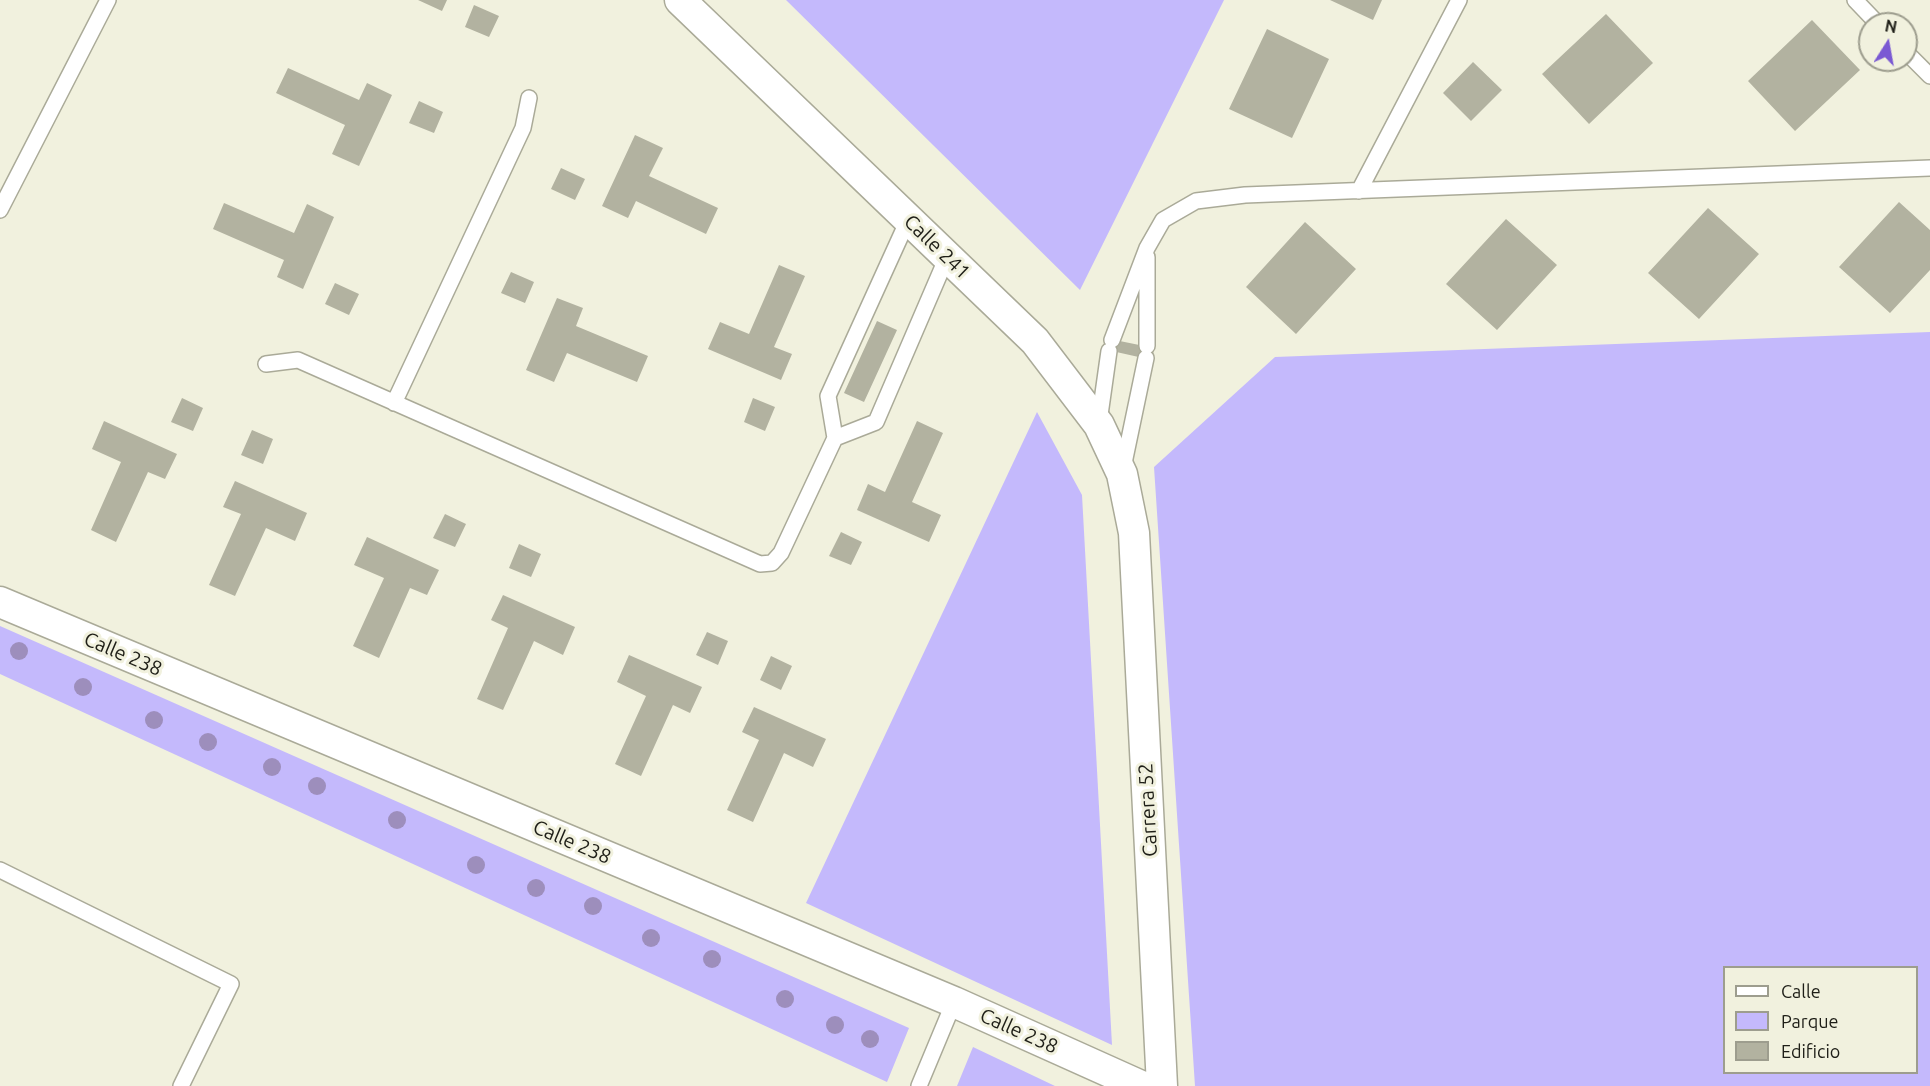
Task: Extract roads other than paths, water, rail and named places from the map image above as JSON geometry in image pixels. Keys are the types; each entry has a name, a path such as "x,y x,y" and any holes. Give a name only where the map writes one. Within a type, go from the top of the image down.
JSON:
{"street":[{"name":"Calle 241","path":"680,0 1035,341 1099,425 1122,474 1134,533"},
{"name":"Carrera 52","path":"1134,533 1162,1086"},
{"name":"Calle 238","path":"0,602 954,1002 1141,1086"}],"lane":[{"path":"0,210 108,0"},
{"path":"1359,190 1459,0"},
{"path":"1855,0 1866,12"},
{"path":"1918,64 1930,76"},
{"path":"394,403 523,128 529,98"},
{"path":"1099,425 1110,345 1147,248 1163,220 1196,201 1245,195 1930,168"},
{"path":"266,364 298,360 760,564 772,563 781,553 835,438 828,396 908,220"},
{"path":"1122,474 1147,352 1147,248"},
{"path":"835,438 876,422 947,257"},
{"path":"0,870 231,984 181,1086"},
{"path":"919,1086 954,1002"}]}
